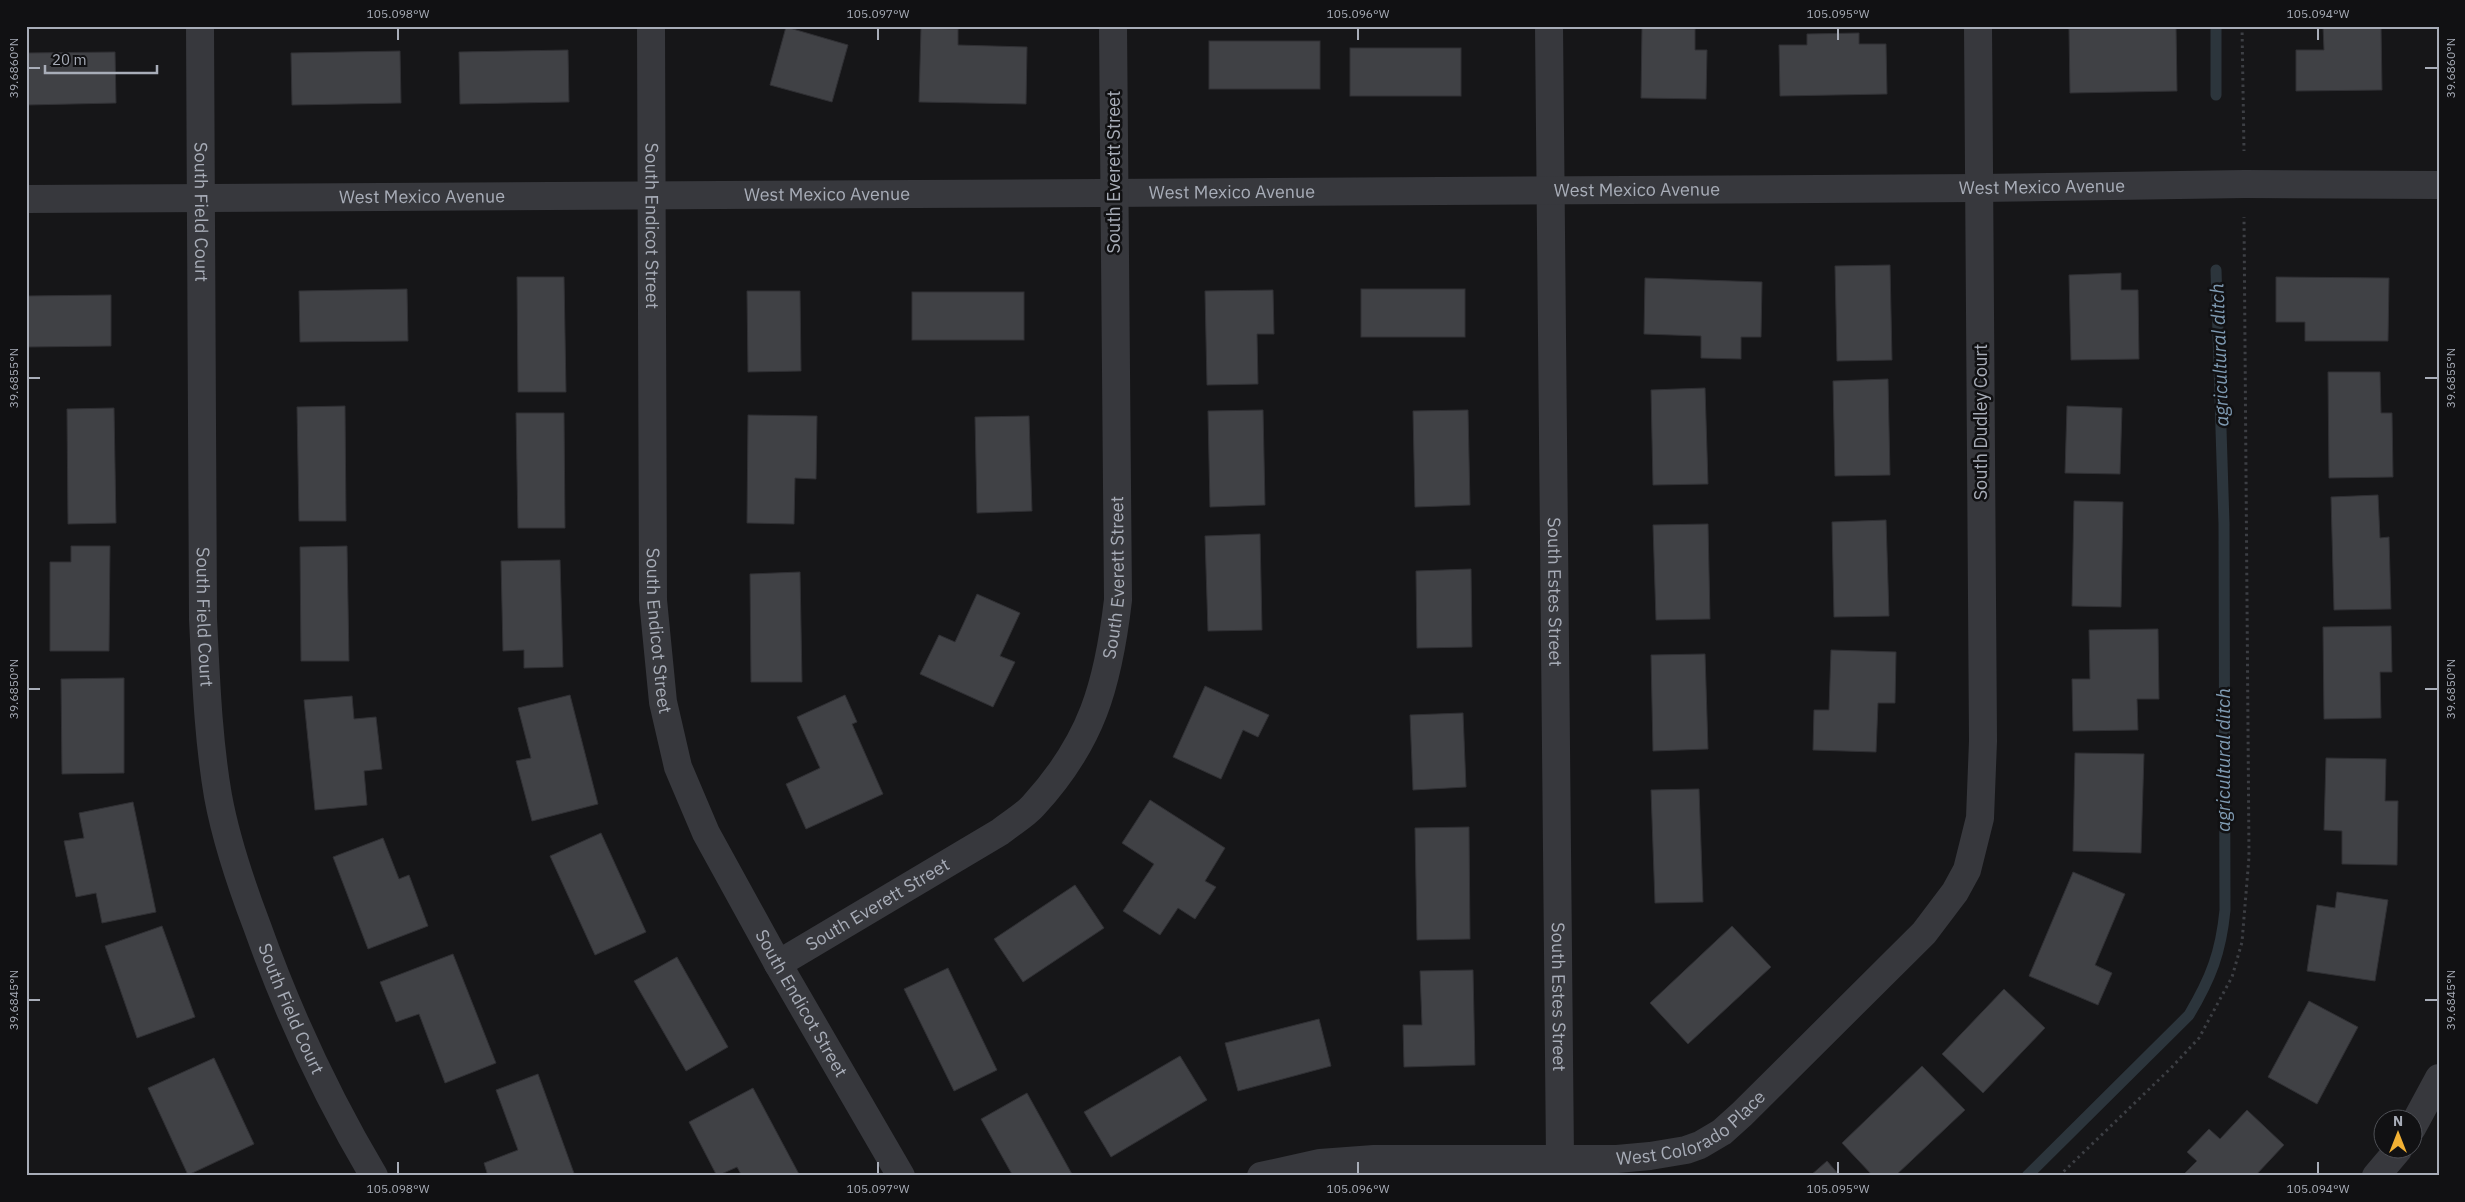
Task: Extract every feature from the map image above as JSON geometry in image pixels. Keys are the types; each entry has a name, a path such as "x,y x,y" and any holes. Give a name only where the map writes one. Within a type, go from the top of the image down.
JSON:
{"street":[{"name":"South Field Court","path":"200,26 203,619 207,706 218,797 241,882 275,976 324,1084 374,1176"},
{"name":"South Endicot Street","path":"650,26 652,600 663,702 678,768 706,833 778,964 901,1176"},
{"name":"South Everett Street","path":"778,964 1000,832 1032,807 1062,770 1090,725 1104,687 1114,635 1118,600 1113,26"},
{"name":"South Estes Street","path":"1549,26 1560,1159"},
{"name":"South Dudley Court","path":"1978,26 1983,741 1980,818"},
{"name":"West Mexico Avenue","path":"26,199 1980,188 2245,184 2439,185"},
{"name":"West Colorado Place","path":"1261,1176 1320,1163 1374,1159 1617,1159 1664,1155 1700,1145 1722,1132 1940,914 1967,870 1980,818"},
{"path":"2422,1110 2439,1078"},
{"path":"2376,1176 2390,1160"}],"path":[{"path":"2242,26 2244,148"},
{"path":"2059,1176 2171,1068 2198,1038 2232,977 2242,942 2250,857 2244,217"}],"building":[{"path":"2323,26 2381,26 2382,90 2296,91 2296,50 2324,50"},
{"path":"786,27 848,45 832,102 770,85"},
{"path":"2176,27 2177,91 2070,93 2069,29"},
{"path":"921,28 958,29 958,45 1027,47 1026,104 919,102"},
{"path":"1642,28 1695,29 1695,50 1707,50 1706,99 1641,98"},
{"path":"1859,33 1859,44 1886,44 1887,94 1780,96 1779,45 1807,45 1807,34"},
{"path":"1209,41 1320,41 1320,89 1209,89"},
{"path":"1350,48 1461,48 1461,96 1350,96"},
{"path":"568,50 569,102 460,104 459,52"},
{"path":"400,51 401,103 292,105 291,53"},
{"path":"115,52 116,103 26,105 26,53"},
{"path":"1890,265 1892,360 1837,361 1835,266"},
{"path":"2121,273 2121,290 2138,290 2139,359 2071,360 2069,275"},
{"path":"517,277 564,277 566,392 518,392"},
{"path":"2276,277 2389,278 2388,341 2305,341 2305,322 2276,322"},
{"path":"1645,278 1762,282 1761,337 1741,337 1741,359 1701,358 1701,336 1644,334"},
{"path":"407,289 408,341 300,342 299,291"},
{"path":"1361,289 1465,289 1465,337 1361,337"},
{"path":"1273,290 1274,334 1257,334 1258,384 1207,385 1205,291"},
{"path":"747,291 800,291 801,371 748,372"},
{"path":"912,292 1024,292 1024,340 912,340"},
{"path":"111,295 111,346 26,347 26,296"},
{"path":"2328,372 2380,372 2381,413 2392,413 2393,477 2329,478"},
{"path":"1888,379 1890,475 1835,476 1833,381"},
{"path":"1705,388 1708,484 1653,485 1651,390"},
{"path":"345,406 346,521 299,521 297,407"},
{"path":"2067,406 2122,408 2120,474 2065,473"},
{"path":"114,408 116,523 68,524 67,409"},
{"path":"1263,410 1265,505 1210,507 1208,411"},
{"path":"1468,410 1470,505 1415,507 1413,411"},
{"path":"516,413 564,413 565,528 518,528"},
{"path":"748,415 817,416 816,479 795,478 794,524 747,523"},
{"path":"1029,416 1032,511 977,513 975,417"},
{"path":"2378,495 2380,538 2389,537 2391,609 2334,610 2331,497"},
{"path":"2074,501 2123,502 2121,607 2072,606"},
{"path":"1886,520 1889,616 1834,617 1832,522"},
{"path":"1708,524 1710,619 1656,620 1653,525"},
{"path":"1260,534 1262,630 1208,631 1205,536"},
{"path":"71,546 110,546 109,651 50,651 50,562 71,562"},
{"path":"347,546 349,661 301,661 300,547"},
{"path":"560,560 563,667 524,668 524,650 503,651 501,561"},
{"path":"1471,569 1472,647 1417,648 1416,571"},
{"path":"800,572 802,682 751,682 750,574"},
{"path":"977,594 1020,613 1000,656 1015,662 993,707 920,674 939,635 955,642"},
{"path":"2391,626 2392,672 2380,672 2381,718 2324,719 2323,627"},
{"path":"2158,629 2159,699 2137,699 2138,730 2073,731 2072,679 2090,679 2089,630"},
{"path":"1831,650 1896,652 1895,703 1878,703 1876,752 1813,750 1814,710 1829,710"},
{"path":"1705,654 1708,749 1653,751 1651,655"},
{"path":"124,678 124,773 62,774 61,679"},
{"path":"1205,686 1269,715 1258,737 1243,730 1221,779 1173,757"},
{"path":"570,695 598,804 532,821 516,761 531,758 518,708"},
{"path":"845,695 857,722 852,724 883,794 806,829 786,784 820,768 797,717"},
{"path":"352,696 354,719 376,717 382,769 364,771 367,805 315,810 304,700"},
{"path":"1463,713 1466,787 1413,790 1410,715"},
{"path":"2075,753 2144,754 2141,853 2073,851"},
{"path":"2326,758 2386,759 2385,801 2398,801 2397,865 2342,864 2342,831 2324,830"},
{"path":"1699,789 1703,902 1655,903 1651,790"},
{"path":"1150,800 1225,848 1205,881 1216,887 1195,919 1178,908 1160,935 1123,911 1154,864 1122,843"},
{"path":"133,802 156,912 102,923 96,893 76,897 64,841 84,838 79,813"},
{"path":"1469,827 1470,939 1417,940 1415,828"},
{"path":"601,833 646,932 595,955 550,856"},
{"path":"383,838 399,879 409,875 428,926 368,949 333,857"},
{"path":"2073,872 2125,894 2095,965 2112,973 2098,1005 2029,976"},
{"path":"1075,885 1104,928 1023,982 994,939"},
{"path":"2337,892 2388,900 2375,981 2307,971 2317,905 2335,908"},
{"path":"162,926 195,1017 137,1038 105,946"},
{"path":"1732,926 1771,967 1688,1044 1650,1003"},
{"path":"453,954 496,1063 445,1083 419,1014 396,1022 380,982"},
{"path":"677,957 728,1047 686,1071 634,981"},
{"path":"948,968 997,1070 954,1091 904,989"},
{"path":"1473,970 1475,1065 1404,1067 1403,1025 1422,1025 1420,971"},
{"path":"2004,989 2045,1028 1983,1093 1942,1054"},
{"path":"2309,1001 2358,1027 2317,1104 2268,1077"},
{"path":"1319,1019 1331,1066 1238,1091 1225,1043"},
{"path":"1180,1056 1207,1100 1111,1157 1084,1112"},
{"path":"214,1058 254,1144 188,1175 148,1088"},
{"path":"1922,1066 1965,1110 1895,1176 1873,1176 1842,1143"},
{"path":"538,1074 575,1176 488,1176 484,1163 518,1150 496,1090"},
{"path":"753,1088 800,1176 742,1176 737,1167 717,1176 689,1122"},
{"path":"1027,1093 1073,1176 1013,1176 981,1119"},
{"path":"2247,1110 2284,1145 2255,1176 2182,1176 2197,1161 2187,1152 2209,1129 2220,1139"},
{"path":"1827,1161 1840,1176 1810,1176"}],"waterway":[{"name":"agricultural ditch","path":"2216,26 2216,95"},
{"name":"agricultural ditch","path":"2027,1176 2189,1015 2209,977 2221,939 2225,910 2224,524 2216,270"}]}
